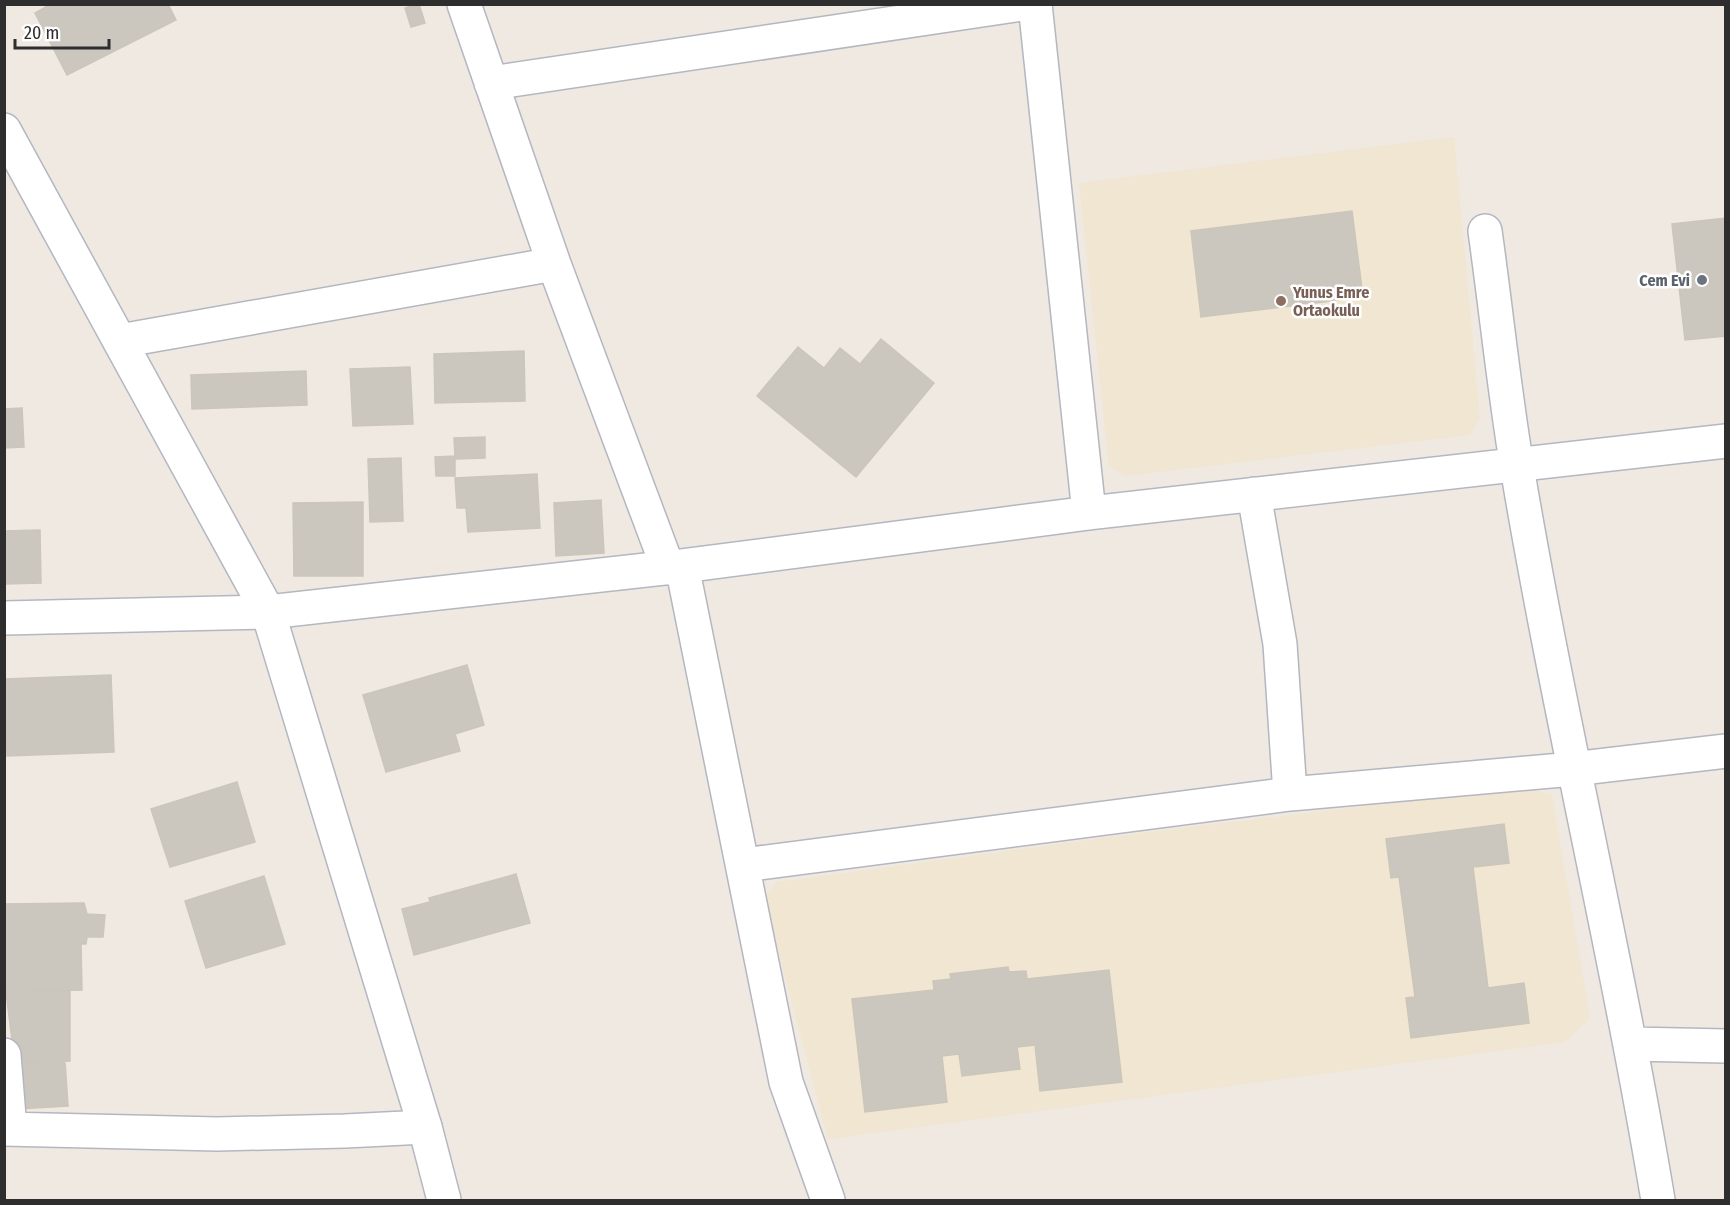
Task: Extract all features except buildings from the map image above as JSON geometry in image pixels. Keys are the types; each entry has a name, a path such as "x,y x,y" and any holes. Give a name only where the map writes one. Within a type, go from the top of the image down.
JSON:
{"street":[{"path":"464,4 554,264 675,567 743,865 786,1082 828,1200"},
{"path":"491,83 1023,4"},
{"path":"1035,4 1089,513"},
{"path":"4,130 268,612 425,1127 444,1200"},
{"path":"1485,231 1517,465 1573,769 1632,1044 1658,1200"},
{"path":"120,341 554,264"},
{"path":"4,618 268,612 675,567 1089,513 1725,441"},
{"path":"1254,494 1280,644 1290,794"},
{"path":"743,865 1290,794 1573,769 1725,751"},
{"path":"1632,1044 1725,1046"},
{"path":"4,1055 7,1129 218,1134 425,1127"}],"shaded area":[{"name":"Yunus Emre Ortaokulu","path":"1454,137 1480,419 1470,435 1125,476 1109,466 1079,183"},
{"path":"1524,787 1552,795 1590,1018 1565,1042 828,1139 764,897 777,882 1148,832"}],"place":[{"name":"Cem Evi","path":"1702,280"},
{"name":"Yunus Emre Ortaokulu","path":"1281,301"}]}
